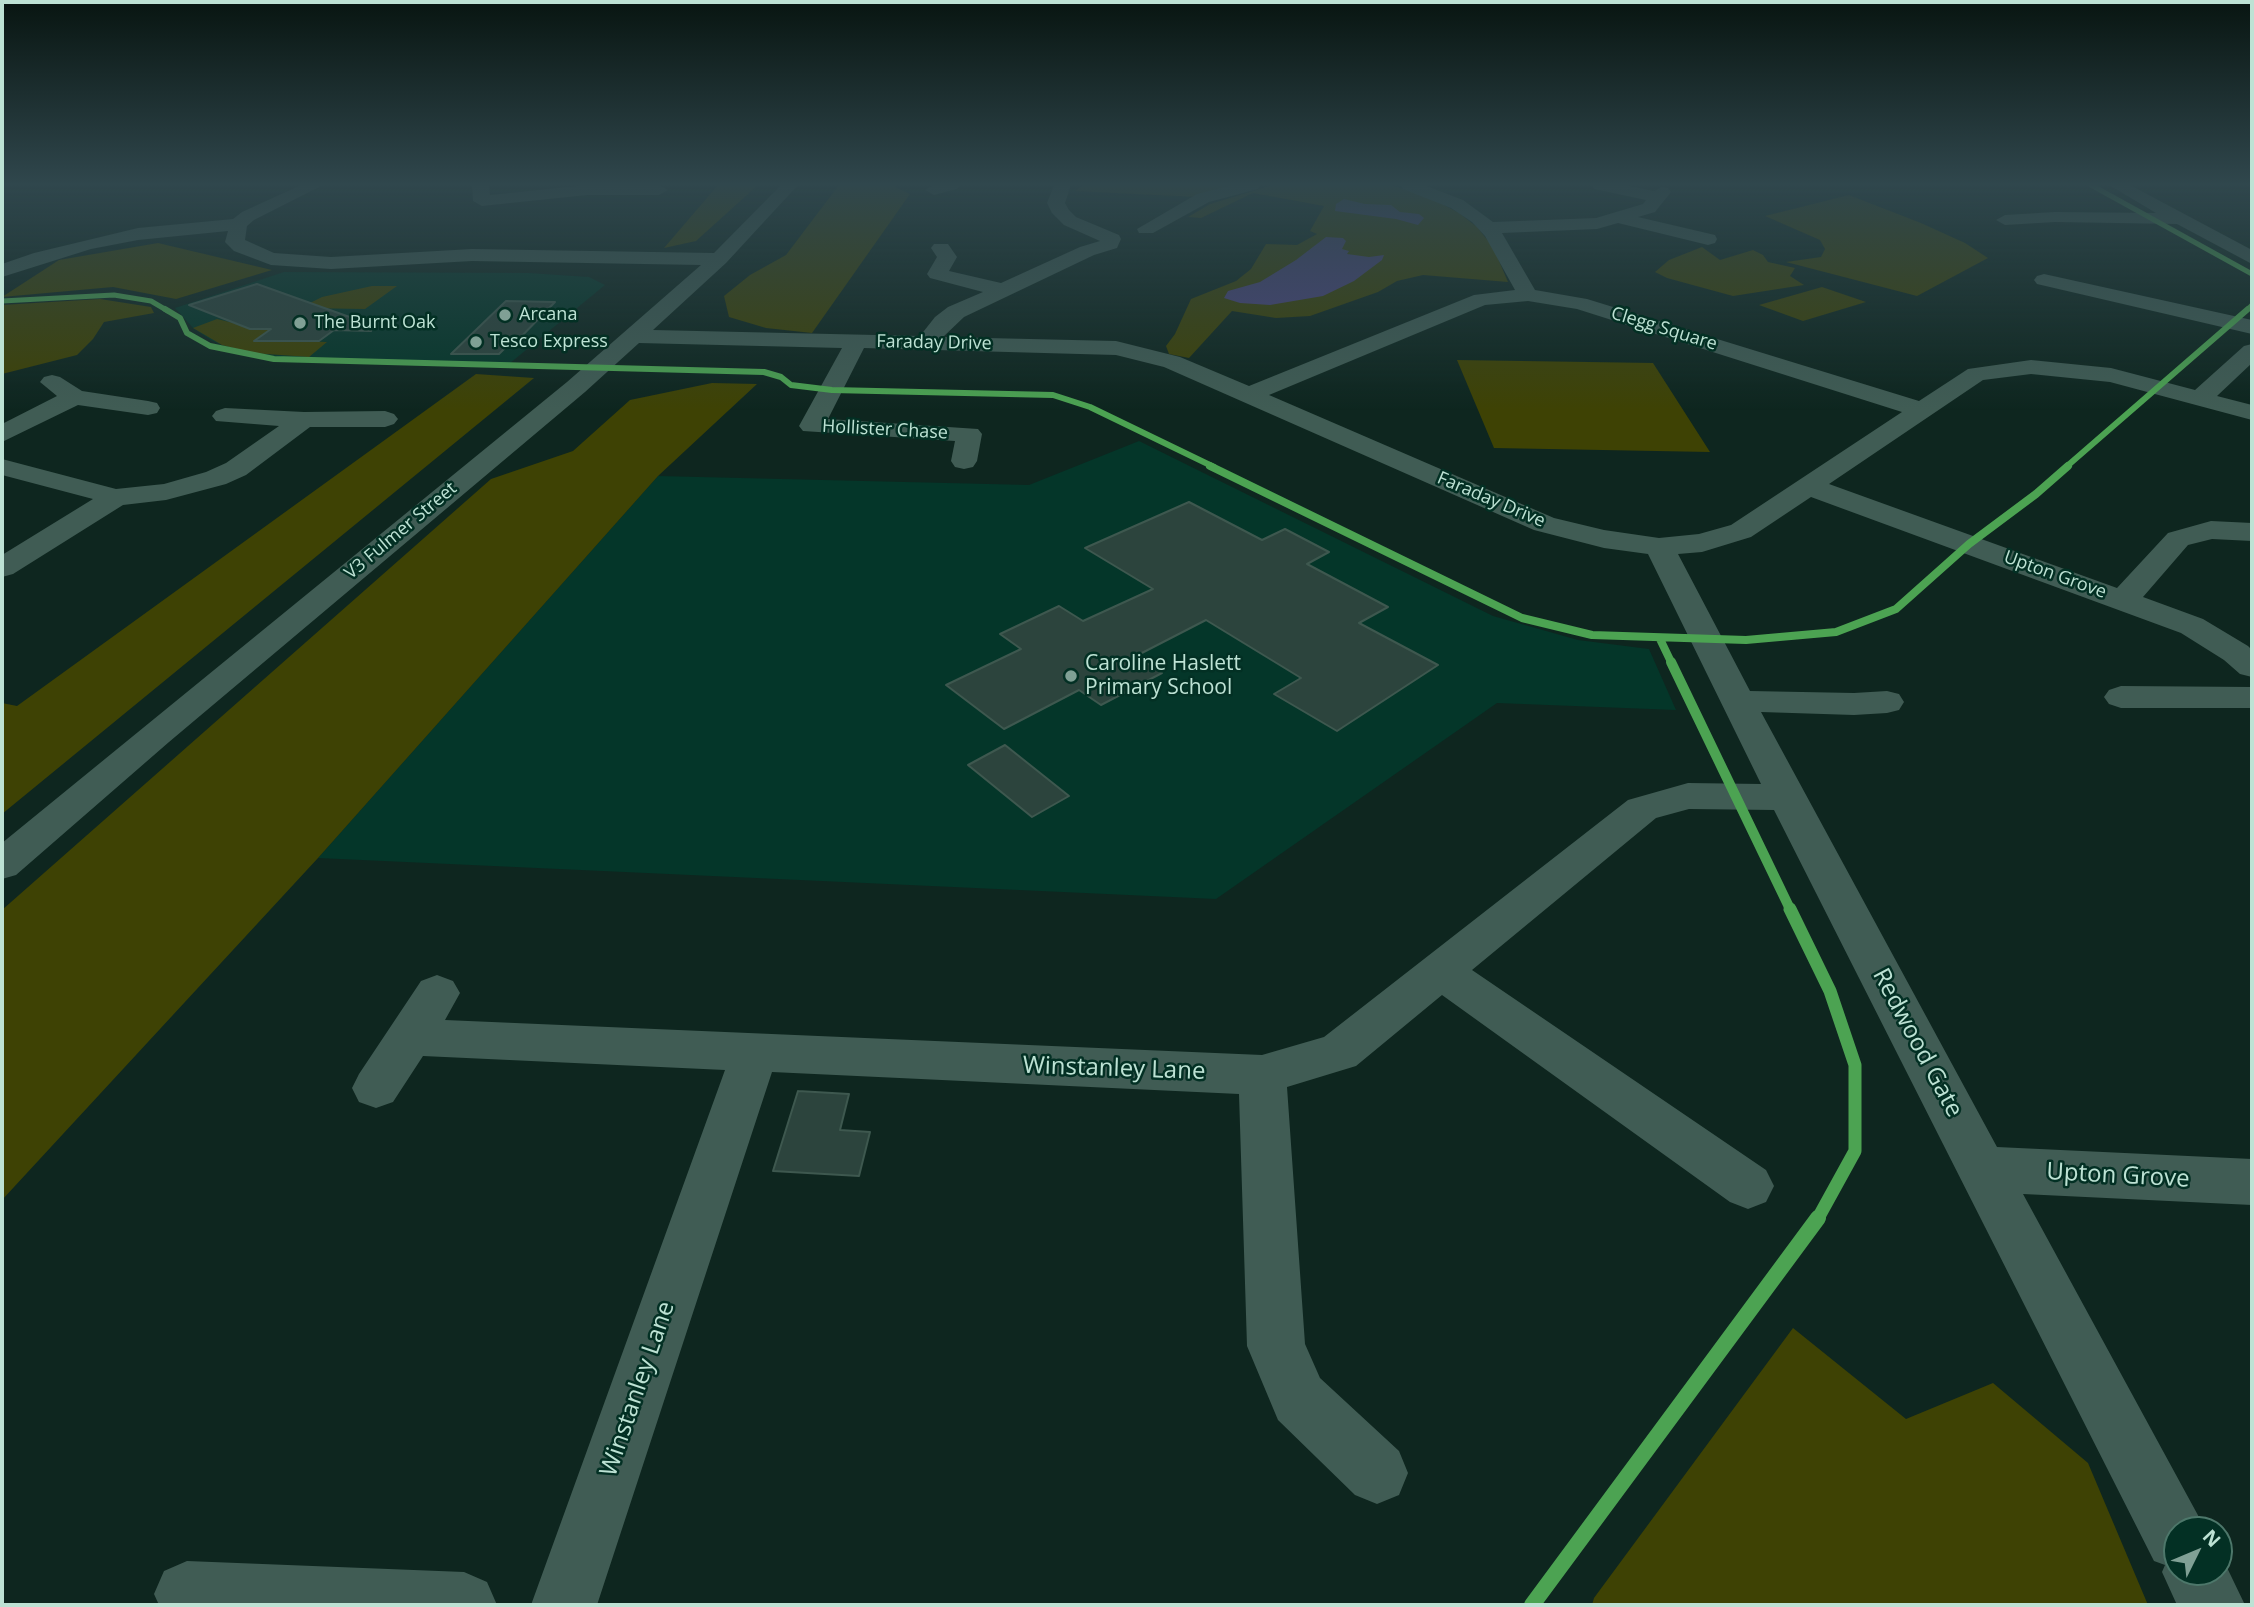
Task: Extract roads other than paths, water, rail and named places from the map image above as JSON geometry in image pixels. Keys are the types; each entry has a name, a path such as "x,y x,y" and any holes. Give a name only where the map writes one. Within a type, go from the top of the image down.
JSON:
{"street":[{"path":"2,271 33,260"},
{"path":"271,260 331,263 384,260"},
{"path":"629,260 659,272 674,302"},
{"name":"V3 Fulmer Street","path":"2,866 167,725 576,387 718,260"},
{"path":"944,260 928,276 1002,290"},
{"path":"927,343 949,317 1002,290 1086,267 1093,260"},
{"path":"1507,260 1528,295"},
{"path":"2044,280 2252,327"},
{"name":"Faraday Drive","path":"695,282 699,311 740,338"},
{"name":"Clegg Square","path":"1249,396 1481,299 1528,295 1580,303 1922,410"},
{"name":"Faraday Drive","path":"631,340 740,338 1116,348 1172,362 1544,524 1659,547 1702,543 1741,531 1976,374 2031,367 2111,374 2252,412"},
{"name":"Hollister Chase","path":"856,342 812,426 970,424 964,461"},
{"path":"2201,398 2252,351"},
{"path":"52,382 75,397 148,408"},
{"path":"2,434 75,397"},
{"path":"225,416 304,420 385,419"},
{"path":"2,467 116,497 166,492 216,478 236,468 304,420"},
{"name":"Upton Grove","path":"1810,486 2192,626 2236,653 2252,667"},
{"path":"2,568 116,497"},
{"path":"2124,600 2178,539 2211,530 2252,532"},
{"name":"Redwood Gate","path":"1659,547 2165,1516"},
{"path":"2121,697 2252,698"},
{"path":"1739,701 1854,704 1886,702"},
{"name":"Winstanley Lane","path":"411,1037 1262,1075 1339,1052 1642,810 1688,796 1788,797"},
{"path":"1441,971 1748,1186"},
{"path":"376,1088 437,993"},
{"name":"Winstanley Lane","path":"564,1605 754,1054"},
{"path":"1262,1075 1276,1346 1299,1399 1377,1473"},
{"name":"Upton Grove","path":"1984,1169 2252,1182"},
{"path":"2202,1586 2212,1605"},
{"path":"187,1594 464,1605"}],"place":[{"name":"Arcana","path":"505,315"},
{"name":"The Burnt Oak","path":"300,323"},
{"name":"Tesco Express","path":"476,342"},
{"name":"Caroline Haslett Primary School","path":"1071,676"}]}
